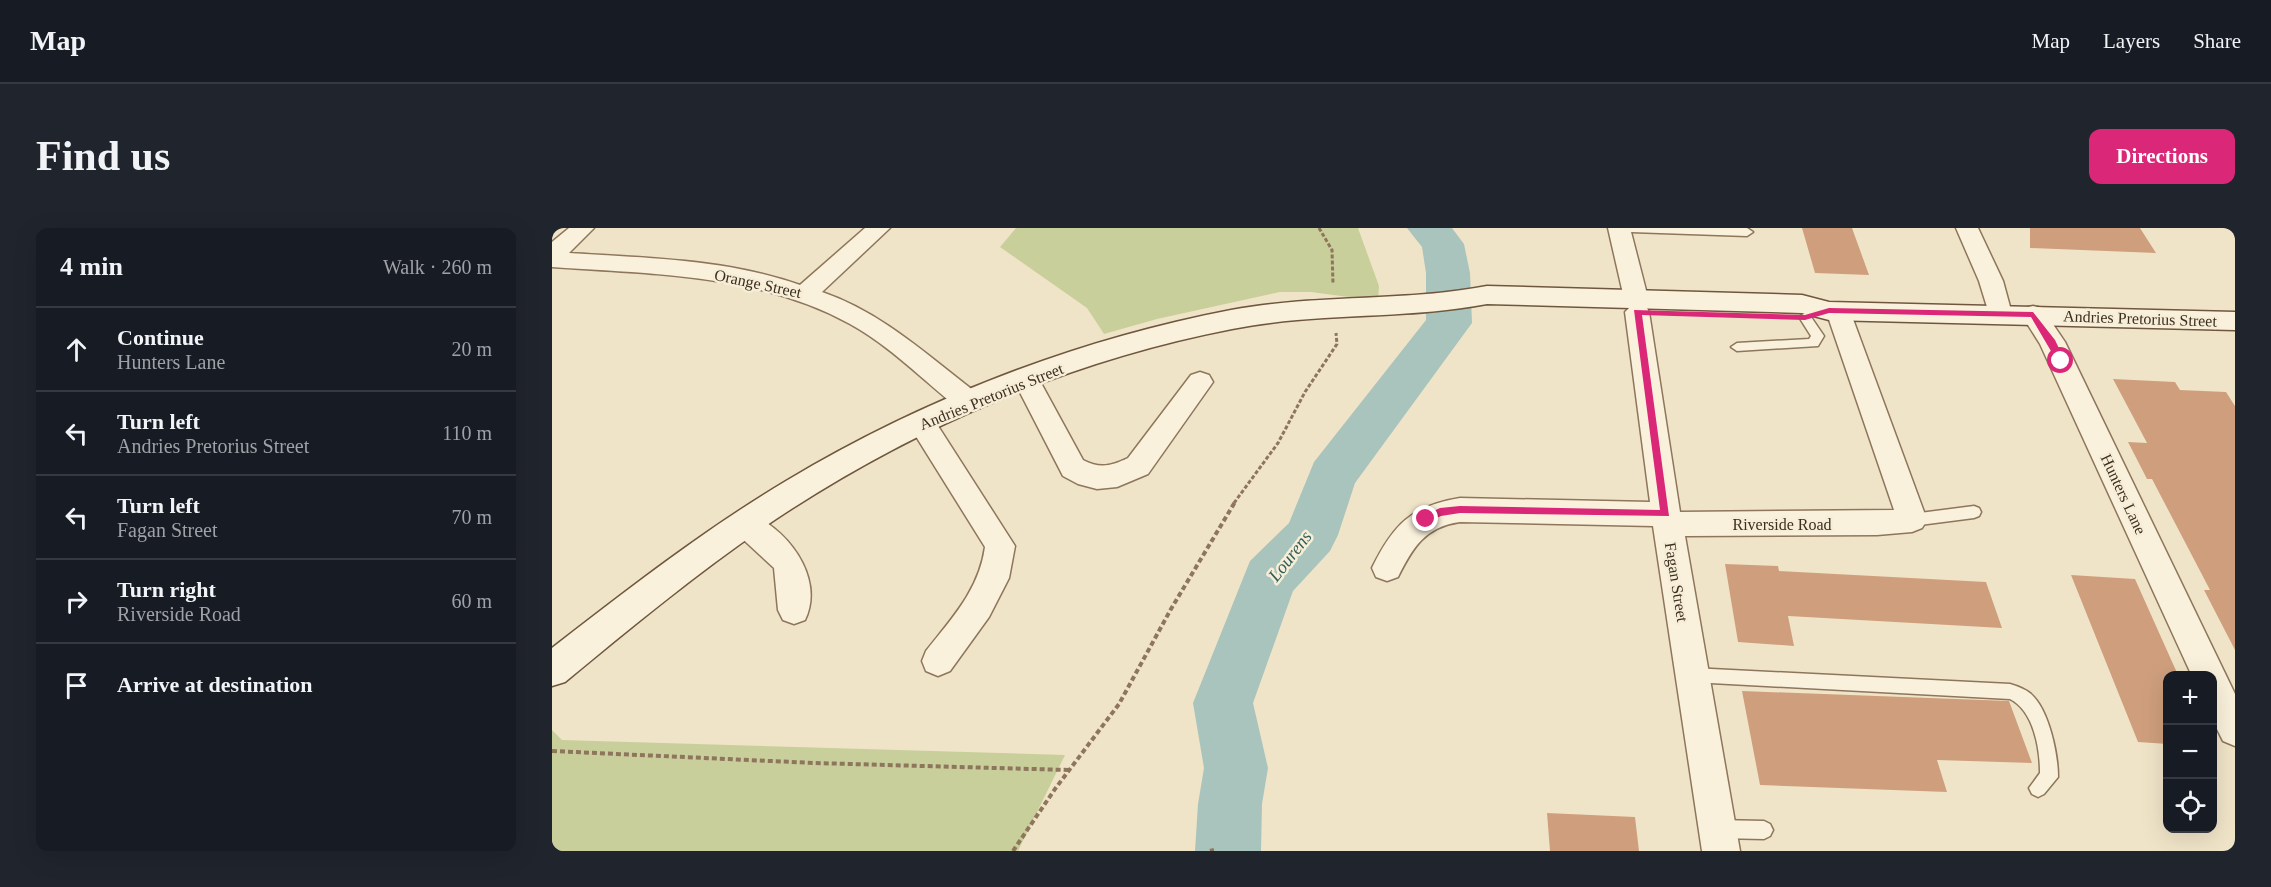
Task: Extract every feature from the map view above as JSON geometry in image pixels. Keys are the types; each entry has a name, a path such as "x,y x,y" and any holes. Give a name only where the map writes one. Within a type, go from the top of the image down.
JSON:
{"street":[{"path":"552,257 583,228"},
{"path":"807,293 879,228"},
{"name":"Fagan Street","path":"1619,228 1636,305 1666,519 1719,840"},
{"path":"1967,228 1991,280 2000,314"},
{"name":"Orange Street","path":"552,257 710,272 807,293 860,319 894,342 968,401"},
{"name":"Andries Pretorius Street","path":"552,670 647,594 745,524 797,490 921,422 1026,379 1143,340 1206,325 1286,311 1348,306 1478,302 1636,305 1824,313 2000,314 2235,321"},
{"path":"1824,313 1905,521"},
{"name":"Hunters Lane","path":"2033,315 2052,342 2207,671"},
{"path":"1026,379 1073,468 1097,478 1117,476 1138,466 1200,382"},
{"path":"921,422 1000,546 999,563 988,592 938,661"},
{"name":"Riverside Road","path":"1387,568 1401,541 1412,529 1440,512 1460,510 1666,519 1905,521"},
{"path":"745,524 786,559 792,569 794,610"},
{"path":"2217,692 2235,730"}],"lane":[{"path":"1631,228 1748,232"},
{"path":"1737,346 1814,343 1824,313"},
{"path":"1905,521 1974,512"},
{"path":"1692,675 2004,690 2014,693 2027,702 2033,710 2049,759 2049,777 2038,788"},
{"path":"1719,840 1764,830"}],"path":[{"path":"1014,851 1069,770 1119,704 1228,512 1278,443 1305,392 1337,344 1348,306 1332,250 1319,228"},
{"path":"552,751 814,763 1069,770"}],"green space":[{"path":"1016,228 1358,228 1379,286 1378,301 1311,292 1280,292 1157,319 1104,334 1087,308 1000,247"},
{"path":"552,730 562,740 1065,755 1018,851 552,851"}],"building":[{"path":"1802,228 1852,228 1869,275 1815,273"},
{"path":"2030,228 2140,228 2156,253 2030,248"},
{"path":"2113,379 2175,382 2180,390 2226,392 2235,406 2235,650 2204,590 2210,590 2152,479 2147,479 2128,442 2147,443"},
{"path":"1725,564 1778,566 1779,571 1986,582 2002,628 1788,616 1794,646 1738,642"},
{"path":"2071,575 2135,579 2176,671 2163,671 2163,744 2138,742"},
{"path":"1742,691 2009,701 2032,763 1937,760 1947,792 1760,785"},
{"path":"1547,813 1635,817 1639,851 1550,851"}],"waterway":[{"name":"Lourens","path":"1228,851 1230,804 1236,768 1223,703 1270,578 1311,535 1332,476 1449,323 1448,273 1443,244 1428,228"}],"route":[{"path":"1426,519 1440,512 1460,510 1666,514 1637,312 1805,317 1829,311 2033,315 2052,342 2061,361"}]}
